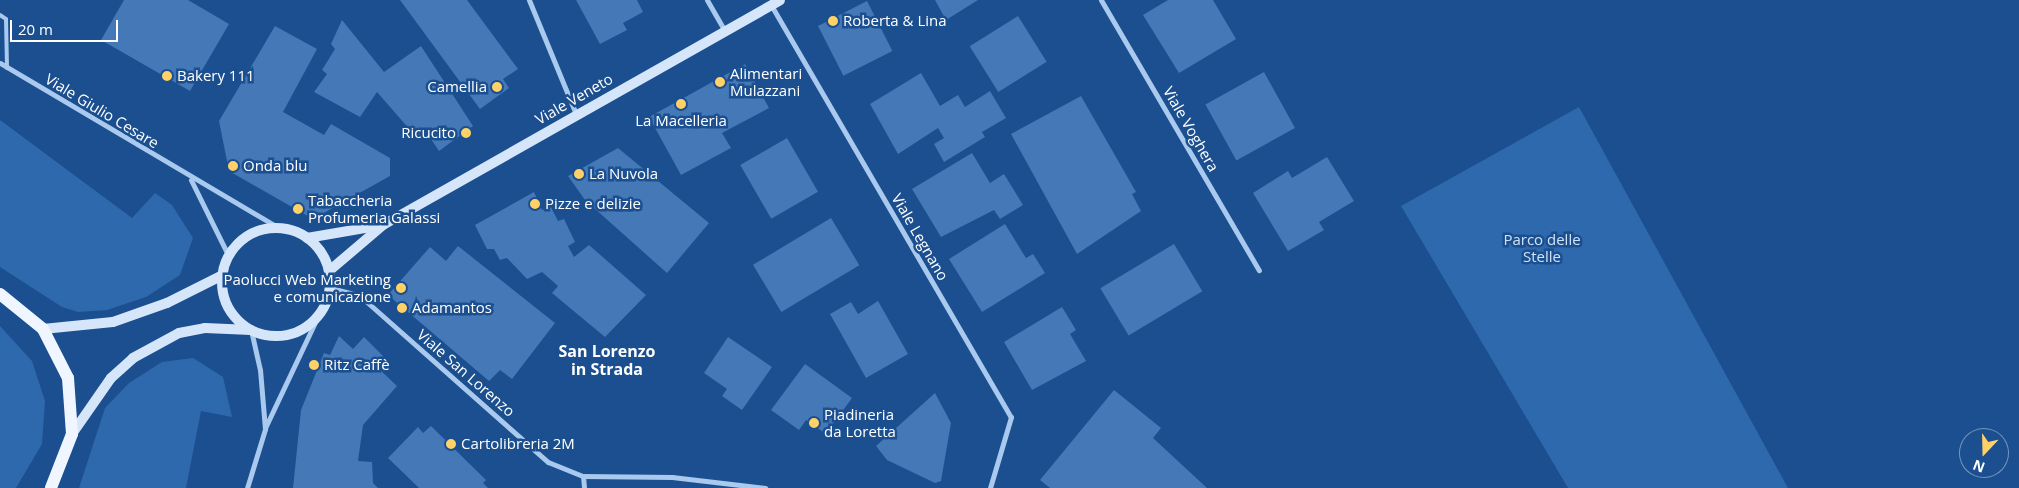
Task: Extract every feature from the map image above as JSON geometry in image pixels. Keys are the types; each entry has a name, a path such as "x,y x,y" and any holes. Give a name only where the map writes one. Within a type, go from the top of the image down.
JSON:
{"main road":[{"name":"Viale Veneto","path":"329,271 382,225 776,3"},
{"name":"Viale Veneto","path":"306,238 382,225"},
{"path":"51,488 72,434 111,378 133,358 179,333 205,328 251,330 286,336 317,318 330,288 329,271 306,238 281,229 251,235 229,256 223,275 228,307 251,330"},
{"path":"43,330 113,322 167,303 223,275"},
{"path":"0,294 43,330 68,378 72,434"}],"street":[{"path":"529,0 576,114"},
{"path":"707,0 725,31"},
{"name":"Viale Voghera","path":"1101,0 1259,270"},
{"name":"Viale Legnano","path":"776,3 1011,418 990,488"},
{"name":"Viale Giulio Cesare","path":"0,63 191,180 281,229"},
{"path":"191,180 229,256"},
{"name":"Viale San Lorenzo","path":"330,288 359,295 548,462 583,476 689,478 765,488"},
{"path":"247,488 265,429 317,318"},
{"path":"251,330 260,370 265,429"},
{"path":"583,476 584,488"}],"lane":[{"path":"0,15 6,19 7,68"}],"green space":[{"name":"Parco delle Stelle","path":"1579,107 1788,488 1568,488 1401,206"},
{"path":"0,120 132,218 155,193 172,205 193,238 180,275 146,297 107,310 78,312 62,307 0,267"},
{"path":"0,326 32,361 45,401 42,444 16,488 0,488"},
{"path":"193,358 223,377 232,417 201,411 186,488 79,488 105,408 129,383 162,362"}],"building":[{"path":"124,0 188,0 229,24 190,91 101,40"},
{"path":"400,0 467,0 518,69 503,79 509,88 480,109"},
{"path":"576,0 637,0 643,12 623,23 627,30 600,44"},
{"path":"935,0 978,0 946,20"},
{"path":"1168,0 1213,0 1236,39 1179,73 1143,15"},
{"path":"867,1 892,51 843,76 818,26"},
{"path":"1018,16 1047,62 998,92 970,46"},
{"path":"342,20 384,72 421,46 473,126 439,151 427,133 418,139 377,92 360,117 314,92 327,74 322,70 335,49 331,44"},
{"path":"275,26 317,49 283,112 324,135 331,124 390,158 390,176 313,219 229,171 219,121"},
{"path":"745,64 769,108 722,133 731,148 681,175 649,117"},
{"path":"1264,72 1295,128 1236,160 1205,104"},
{"path":"921,73 940,106 958,95 965,107 990,91 1006,118 982,132 985,137 944,162 934,144 944,138 938,128 898,154 870,104"},
{"path":"1081,96 1136,192 1132,194 1141,211 1077,254 1011,134"},
{"path":"787,138 818,192 771,219 740,165"},
{"path":"618,148 709,223 667,273 585,200 568,176"},
{"path":"972,153 990,183 1004,174 1023,205 1000,219 994,210 941,237 912,189"},
{"path":"1327,157 1354,201 1319,222 1324,230 1288,251 1253,193 1288,171 1292,178"},
{"path":"534,192 542,210 551,207 558,221 564,219 575,242 568,246 574,257 589,245 646,295 605,337 552,293 558,286 542,272 527,279 507,258 500,260 494,249 487,249 475,225"},
{"path":"831,218 859,265 781,312 753,265"},
{"path":"1005,224 1026,258 1033,254 1045,273 982,312 949,259"},
{"path":"1174,244 1202,291 1129,335 1100,288"},
{"path":"458,246 555,323 512,379 500,370 489,381 388,295 430,247 446,261"},
{"path":"878,301 908,354 866,378 830,314 851,302 858,314"},
{"path":"1062,307 1076,330 1070,334 1086,361 1032,390 1004,342"},
{"path":"339,336 353,349 364,337 384,357 376,366 397,386 363,425 358,461 372,462 373,483 378,488 293,488 301,410 324,353 330,355"},
{"path":"728,337 772,367 742,410 722,396 727,389 704,373"},
{"path":"805,364 852,398 826,434 806,420 799,430 771,410"},
{"path":"1114,390 1161,428 1153,438 1207,488 1050,488 1040,480"},
{"path":"935,393 951,423 941,481 935,483 887,460 876,446"},
{"path":"431,426 486,480 483,483 488,488 419,488 388,458 418,427 423,433"}],"place":[{"name":"Roberta & Lina","path":"833,21"},
{"name":"Bakery 111","path":"167,76"},
{"name":"Alimentari Mulazzani","path":"720,82"},
{"name":"Camellia","path":"497,87"},
{"name":"La Macelleria","path":"681,104"},
{"name":"Ricucito","path":"466,133"},
{"name":"Onda blu","path":"233,166"},
{"name":"La Nuvola","path":"579,174"},
{"name":"Pizze e delizie","path":"535,204"},
{"name":"Tabaccheria Profumeria Galassi","path":"298,209"},
{"name":"Paolucci Web Marketing e comunicazione","path":"401,288"},
{"name":"Adamantos","path":"402,308"},
{"name":"Ritz Caffè","path":"314,365"},
{"name":"Piadineria da Loretta","path":"814,423"},
{"name":"Cartolibreria 2M","path":"451,444"}],"district":[{"name":"San Lorenzo in Strada","path":"607,360"}]}
